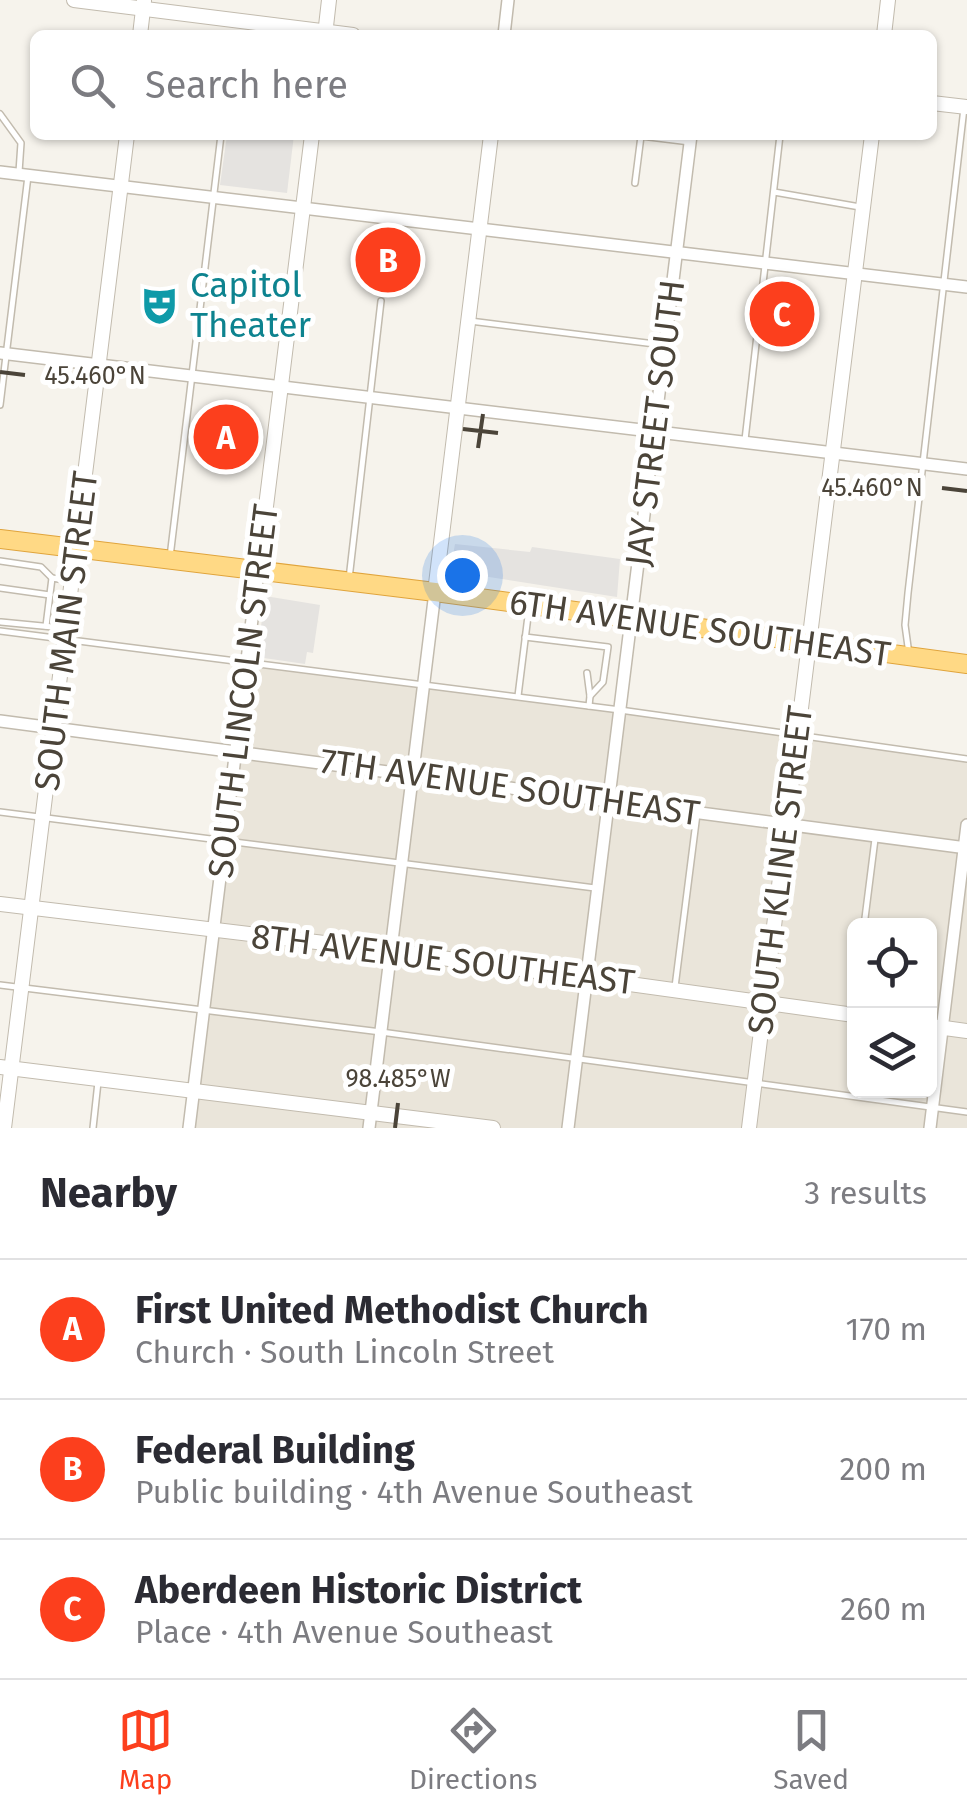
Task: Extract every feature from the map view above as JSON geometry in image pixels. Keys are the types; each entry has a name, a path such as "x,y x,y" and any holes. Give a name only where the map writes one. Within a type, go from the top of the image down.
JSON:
{"highway":[{"name":"6TH AVENUE SOUTHEAST","path":"0,539 435,592 967,664"}],"street":[{"path":"74,0 144,4 234,28 270,30"},
{"path":"325,30 329,0"},
{"path":"505,30 508,0"},
{"path":"885,30 888,0"},
{"path":"141,30 144,4"},
{"path":"937,104 966,107"},
{"name":"SOUTH MAIN STREET","path":"4,1128 6,1068 21,988 127,140"},
{"name":"SOUTH LINCOLN STREET","path":"188,1128 311,140"},
{"path":"370,1120 490,140"},
{"name":"JAY STREET SOUTH","path":"568,1128 690,140"},
{"name":"SOUTH KLINE STREET","path":"749,1128 871,140"},
{"path":"0,172 967,287"},
{"path":"3,353 967,468"},
{"name":"7TH AVENUE SOUTHEAST","path":"0,722 966,848"},
{"path":"937,1016 953,938 967,825"},
{"name":"8TH AVENUE SOUTHEAST","path":"0,904 847,1014"},
{"path":"937,1026 967,1031"},
{"path":"6,1068 193,1090 370,1120 492,1128"},
{"path":"930,1128 932,1098"}],"lane":[{"path":"910,656 905,625 921,463 966,107"},
{"path":"0,114 21,144 24,175 0,405"},
{"path":"0,126 13,131"},
{"path":"170,560 220,140"},
{"path":"635,184 640,140"},
{"path":"744,443 779,140"},
{"path":"774,192 863,208"},
{"path":"348,582 381,301"},
{"path":"467,320 665,345"},
{"path":"4,564 34,570 41,566 52,578 72,581"},
{"path":"46,626 52,578"},
{"path":"3,587 50,596"},
{"path":"518,697 529,605"},
{"path":"1,622 46,626 65,634"},
{"path":"0,631 65,634 967,759"},
{"path":"526,637 608,647 603,682 590,696"},
{"path":"589,656 590,645"},
{"path":"587,672 589,706"},
{"path":"0,812 598,888"},
{"path":"675,990 697,812"},
{"path":"865,918 875,836"},
{"path":"953,938 967,940"},
{"path":"0,985 381,1032 967,1112"},
{"path":"93,1128 98,1079"}],"shaded area":[{"path":"226,140 293,140 287,193 220,185"},
{"path":"455,544 530,552 532,547 620,559 617,597 450,571"},
{"path":"265,596 320,605 313,653 307,652 305,664 257,657"},
{"path":"247,662 967,759 967,1128 189,1128"}],"place":[{"name":"Federal Building","path":"388,260"},
{"name":"Capitol Theater","path":"160,305"},
{"name":"Aberdeen Historic District","path":"782,314"},
{"name":"First United Methodist Church","path":"226,437"}]}
